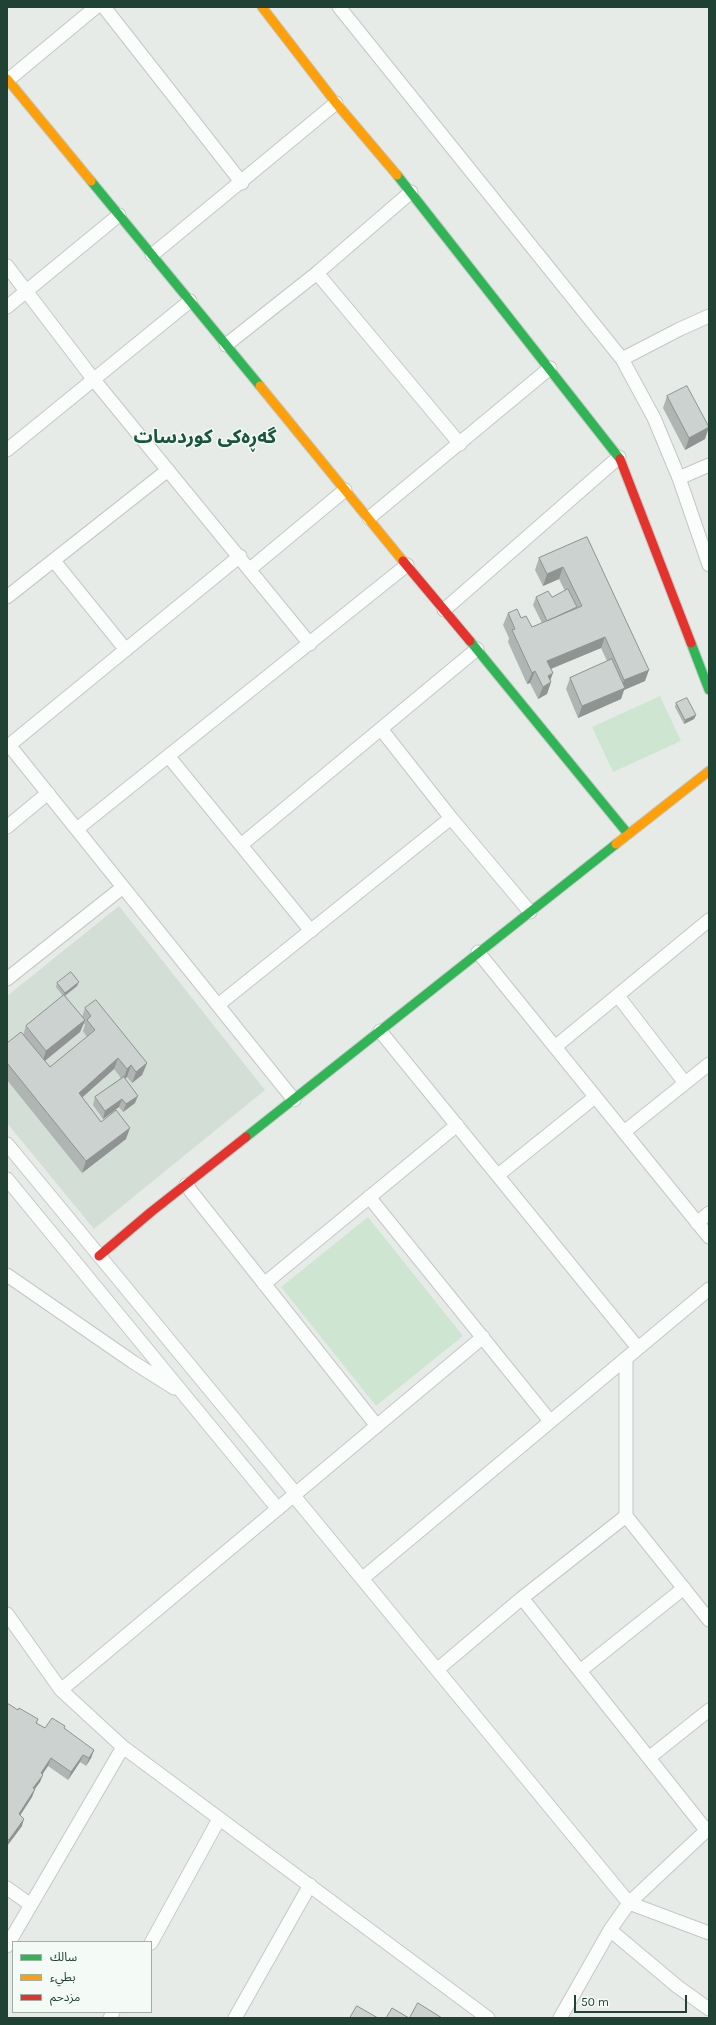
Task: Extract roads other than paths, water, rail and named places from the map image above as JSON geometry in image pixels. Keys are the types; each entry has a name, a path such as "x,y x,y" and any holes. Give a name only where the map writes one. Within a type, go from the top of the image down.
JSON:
{"street":[{"path":"96,7 8,80 628,834"},
{"path":"104,7 242,183"},
{"path":"262,7 336,103 411,192 619,457 709,690"},
{"path":"339,7 622,359 654,418 680,478 709,565"},
{"path":"152,255 242,183 336,103"},
{"path":"226,345 317,273 411,192"},
{"path":"7,307 119,215"},
{"path":"7,266 94,380 240,556 310,644"},
{"path":"317,273 460,444"},
{"path":"7,450 190,301"},
{"path":"622,359 709,316"},
{"path":"369,518 550,368"},
{"path":"444,610 619,457"},
{"path":"680,478 709,466"},
{"path":"7,598 168,470"},
{"path":"250,569 345,490"},
{"path":"240,556 8,746 78,829 294,1100"},
{"path":"54,561 126,650"},
{"path":"78,829 408,566"},
{"path":"241,845 477,650"},
{"path":"381,729 451,818 530,912"},
{"path":"169,757 311,931"},
{"path":"99,1256 478,952 709,771"},
{"path":"7,827 48,793"},
{"path":"218,1005 451,818"},
{"path":"7,979 123,887"},
{"path":"555,1047 709,920"},
{"path":"478,952 709,1237"},
{"path":"618,996 685,1082"},
{"path":"380,1030 638,1348"},
{"path":"624,1132 709,1064"},
{"path":"498,1175 596,1097"},
{"path":"264,1284 457,1125"},
{"path":"7,1144 629,1903 709,1933"},
{"path":"7,1179 278,1509"},
{"path":"186,1185 377,1426"},
{"path":"369,1197 550,1421"},
{"path":"697,1222 709,1213"},
{"path":"7,1275 133,1362 184,1394"},
{"path":"363,1578 709,1289"},
{"path":"61,1690 483,1337"},
{"path":"626,1358 626,1516 709,1620"},
{"path":"438,1669 522,1598 626,1516"},
{"path":"580,1671 684,1588"},
{"path":"522,1598 708,1829 629,1903 610,1930 560,2018"},
{"path":"7,1614 61,1690 123,1746 488,2018"},
{"path":"650,1758 709,1710"},
{"path":"7,1946 123,1746"},
{"path":"152,1941 219,1819"},
{"path":"235,2018 310,1885"},
{"path":"7,1888 31,1905"},
{"path":"610,1930 678,1988 709,2010"}],"district":[{"name":"گەڕەکی کوردسات","path":"205,438"}]}
